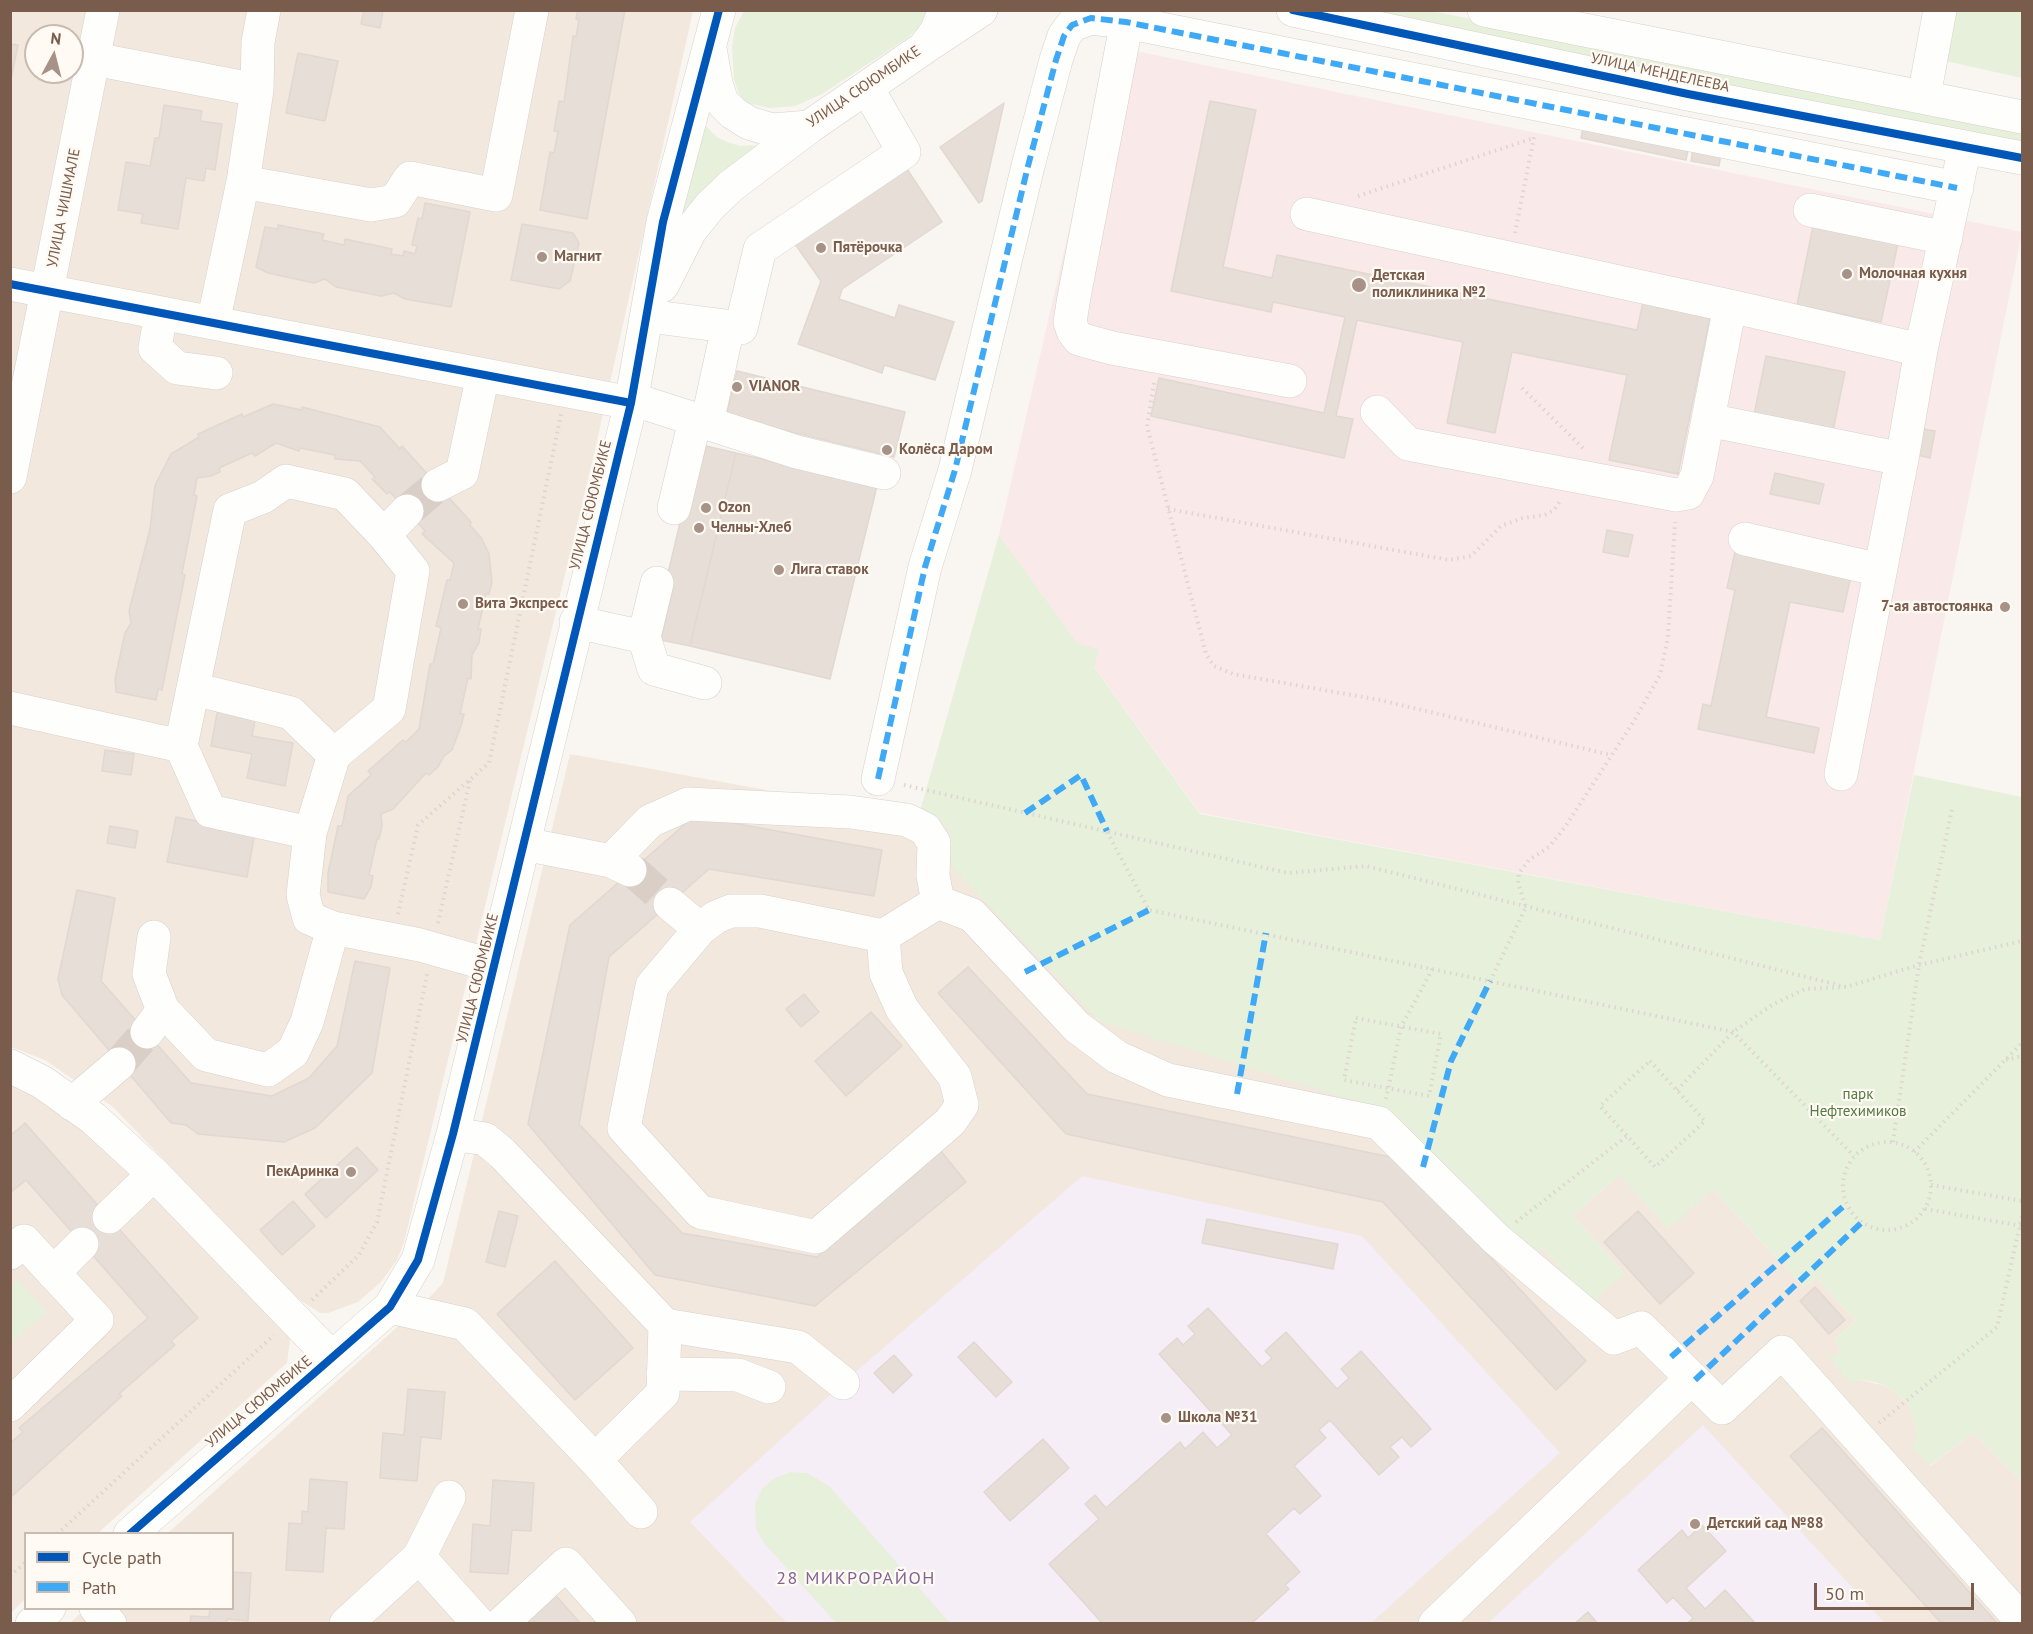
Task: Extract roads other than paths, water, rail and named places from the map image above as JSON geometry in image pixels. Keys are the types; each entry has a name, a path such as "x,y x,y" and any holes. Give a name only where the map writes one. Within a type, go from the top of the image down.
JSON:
{"street":[{"name":"УЛИЦА ЧИШМАЛЕ","path":"10,477 103,10"},
{"path":"213,323 243,182 257,90 258,42 264,10"},
{"path":"243,182 371,205 395,201 410,178 496,195 532,10"},
{"name":"УЛИЦА СЮЮМБИКЕ","path":"714,25 716,83 727,108 749,123 772,130 809,127 867,88 924,48 936,32 945,10"},
{"path":"924,48 981,10"},
{"name":"УЛИЦА МЕНДЕЛЕЕВА","path":"1293,10 1688,94 2022,158"},
{"name":"УЛИЦА МЕНДЕЛЕЕВА","path":"1484,10 1586,20 2022,117"},
{"path":"1924,96 1940,10"},
{"path":"878,779 925,567 955,470 1056,60 1064,36 1072,25 1091,18 1128,16 1536,122 1957,188"},
{"path":"1128,16 1070,322 1079,339 1159,357 1290,381"},
{"path":"649,314 663,222 714,25"},
{"path":"94,59 257,90"},
{"path":"649,314 741,328 760,249 904,152 867,88"},
{"path":"649,314 690,231 710,206 731,186 809,127"},
{"path":"1841,774 1921,350 1965,147"},
{"path":"1810,210 1946,238"},
{"path":"1307,214 1921,350"},
{"path":"10,284 483,375 631,401 701,422 790,458 884,473"},
{"path":"1377,412 1408,444 1577,463 1676,495 1688,493 1697,476 1730,306"},
{"path":"161,313 155,348 177,368 216,373"},
{"name":"УЛИЦА СЮЮМБИКЕ","path":"131,1532 266,1412 390,1307 418,1260 453,1134 524,844 631,401 649,314"},
{"path":"674,508 728,327"},
{"path":"438,485 462,473 468,455 483,375"},
{"path":"1708,420 1902,459"},
{"path":"310,833 210,811 181,746 230,510 263,497 286,481 345,494 384,535 413,571 388,709 334,755 310,833 303,895 309,918 333,928 432,949 494,966"},
{"path":"384,535 406,511"},
{"path":"1745,538 1880,570"},
{"path":"657,583 644,637 654,669 705,682"},
{"path":"576,622 644,637"},
{"path":"194,689 291,713 334,755"},
{"path":"10,708 181,746"},
{"path":"524,844 622,866 650,821 688,804 739,805 873,815 907,820 925,829 934,843 933,876 938,902"},
{"path":"883,936 886,973 902,1009 955,1077 962,1105 950,1122 816,1237 700,1212 624,1128 652,986 700,929 716,917 731,911 760,910 883,936 938,902"},
{"path":"938,902 972,915 1077,1027 1117,1057 1168,1080 1379,1123 1495,1238 1614,1338 1641,1328 1722,1408 1782,1352 1860,1439 2017,1603"},
{"path":"670,904 700,929"},
{"path":"154,937 148,974 155,1021 207,1055 268,1070 293,1052 307,1022 333,928"},
{"path":"72,1104 119,1064"},
{"path":"10,1066 42,1082 93,1118 154,1174 332,1358"},
{"path":"453,1134 485,1139 503,1154 665,1325 798,1347 843,1383"},
{"path":"109,1218 154,1174"},
{"path":"10,1253 24,1241 97,1320 10,1405"},
{"path":"53,1273 82,1244"},
{"path":"390,1307 465,1324 595,1460 641,1512"},
{"path":"595,1460 663,1393 665,1325"},
{"path":"663,1374 738,1375 769,1387"},
{"path":"1435,1623 1692,1378"},
{"path":"346,1623 419,1557 449,1497"},
{"path":"419,1557 479,1623"},
{"path":"501,1623 566,1564 620,1623"},
{"path":"32,1623 47,1610"},
{"path":"98,1610 110,1623"}],"tunnel":[{"path":"407,511 438,485"},
{"path":"632,870 670,904"},
{"path":"119,1064 147,1032"}],"place":[{"name":"Пятёрочка","path":"821,248"},
{"name":"Магнит","path":"542,257"},
{"name":"Молочная кухня","path":"1847,274"},
{"name":"Детская поликлиника №2","path":"1359,285"},
{"name":"VIANOR","path":"737,387"},
{"name":"Колёса Даром","path":"887,450"},
{"name":"Ozon","path":"706,508"},
{"name":"Челны-Хлеб","path":"699,528"},
{"name":"Лига ставок","path":"779,570"},
{"name":"Вита Экспресс","path":"463,604"},
{"name":"7-ая автостоянка","path":"2005,607"},
{"name":"ПекАринка","path":"351,1172"},
{"name":"Школа №31","path":"1166,1418"},
{"name":"Детский сад №88","path":"1695,1524"}],"district":[{"name":"28 МИКРОРАЙОН","path":"856,1579"}],"park label":[{"name":"парк Нефтехимиков","path":"1858,1104"}]}
